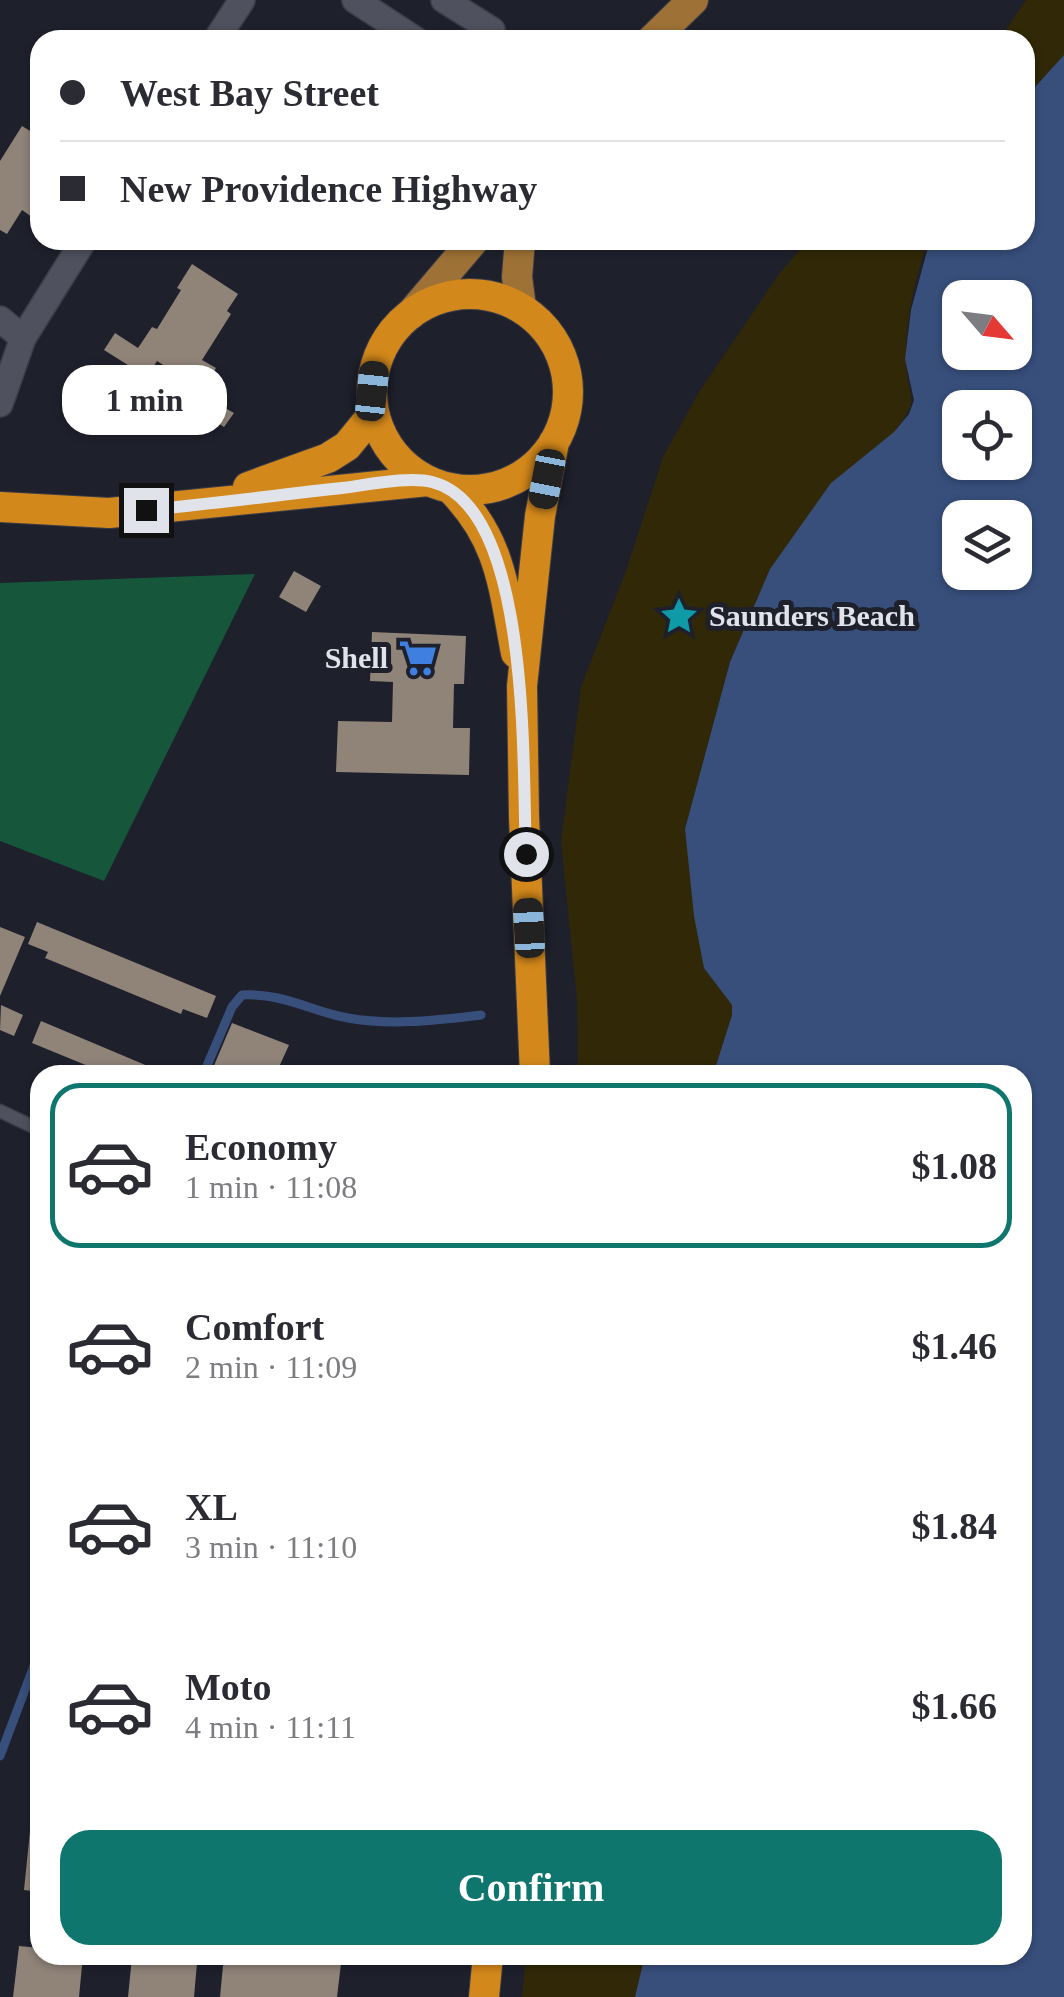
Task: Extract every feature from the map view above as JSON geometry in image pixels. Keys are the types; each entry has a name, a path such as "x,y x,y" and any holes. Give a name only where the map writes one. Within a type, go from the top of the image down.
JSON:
{"highway":[{"path":"522,686 500,567 489,538 472,511 439,484 399,460 374,413 374,369 382,348 410,314 453,294 500,298 521,307 554,340 567,374 566,412 554,442 540,516 522,686 536,1065"},
{"path":"182,506 328,458 347,446 374,413"},
{"path":"4,502 109,513 370,484 490,488 535,465 554,442"},
{"path":"484,1997 487,1965"}],"main road":[{"path":"662,30 692,0"},
{"path":"410,314 465,250"},
{"path":"519,250 516,276 521,307"}],"street":[{"path":"222,30 242,0"},
{"path":"356,0 401,30"},
{"path":"444,0 492,30"},
{"path":"0,404 23,338 78,250"},
{"path":"0,319 23,338"}],"lane":[{"path":"0,1111 30,1125"}],"green space":[{"path":"255,574 104,881 0,841 0,583"}],"sand":[{"path":"1026,0 1064,0 1064,55 1035,87 1035,30 1005,30"},
{"name":"Saunders Beach","path":"799,250 926,250 907,330 909,410 894,432 770,569 730,662 685,829 704,968 732,1005 716,1065 578,1065 577,1000 561,841 581,687 626,571 663,457 699,392"},
{"path":"525,1965 643,1965 635,1997 522,1997"}],"water":[{"path":"1064,55 1064,1997 635,1997 643,1965 1032,1965 1032,1065 716,1065 732,1005 704,968 685,829 730,662 770,569 831,483 894,432 909,414 914,400 905,359 911,310 927,250 1035,250 1035,87"}],"building":[{"path":"22,126 30,131 30,216 22,210 7,234 0,230 0,161"},
{"path":"192,264 238,294 227,311 231,314 202,360 216,368 203,390 157,361 147,377 104,350 115,333 138,348 152,327 157,329"},
{"path":"211,400 234,413 224,427 203,414"},
{"path":"294,571 321,586 306,612 279,597"},
{"name":"Shell","path":"372,632 466,636 464,684 454,684 453,728 470,728 469,775 336,772 338,721 392,722 393,682 370,681"},
{"path":"37,922 216,996 207,1018 183,1009 181,1014 45,958 48,952 28,944"},
{"path":"0,927 25,937 0,996"},
{"path":"1,1005 23,1015 14,1036 0,1030"},
{"path":"41,1021 145,1065 86,1065 32,1043"},
{"path":"232,1023 289,1045 280,1065 214,1065"},
{"path":"30,1831 30,1891 24,1890"},
{"path":"19,1946 30,1947 30,1965 82,1965 79,1997 13,1997"},
{"path":"131,1965 197,1965 194,1997 128,1997"},
{"path":"223,1965 341,1965 337,1997 220,1997"}],"waterway":[{"path":"207,1065 232,1007 242,995 271,997 334,1015 381,1022 481,1015"},
{"path":"0,1756 30,1676"}],"place":[{"name":"Saunders Beach","path":"679,616"},
{"name":"Shell","path":"418,658"}],"route":[{"path":"146,510 370,484 428,481 450,488 472,511 489,538 500,567 522,686 526,854"}]}
